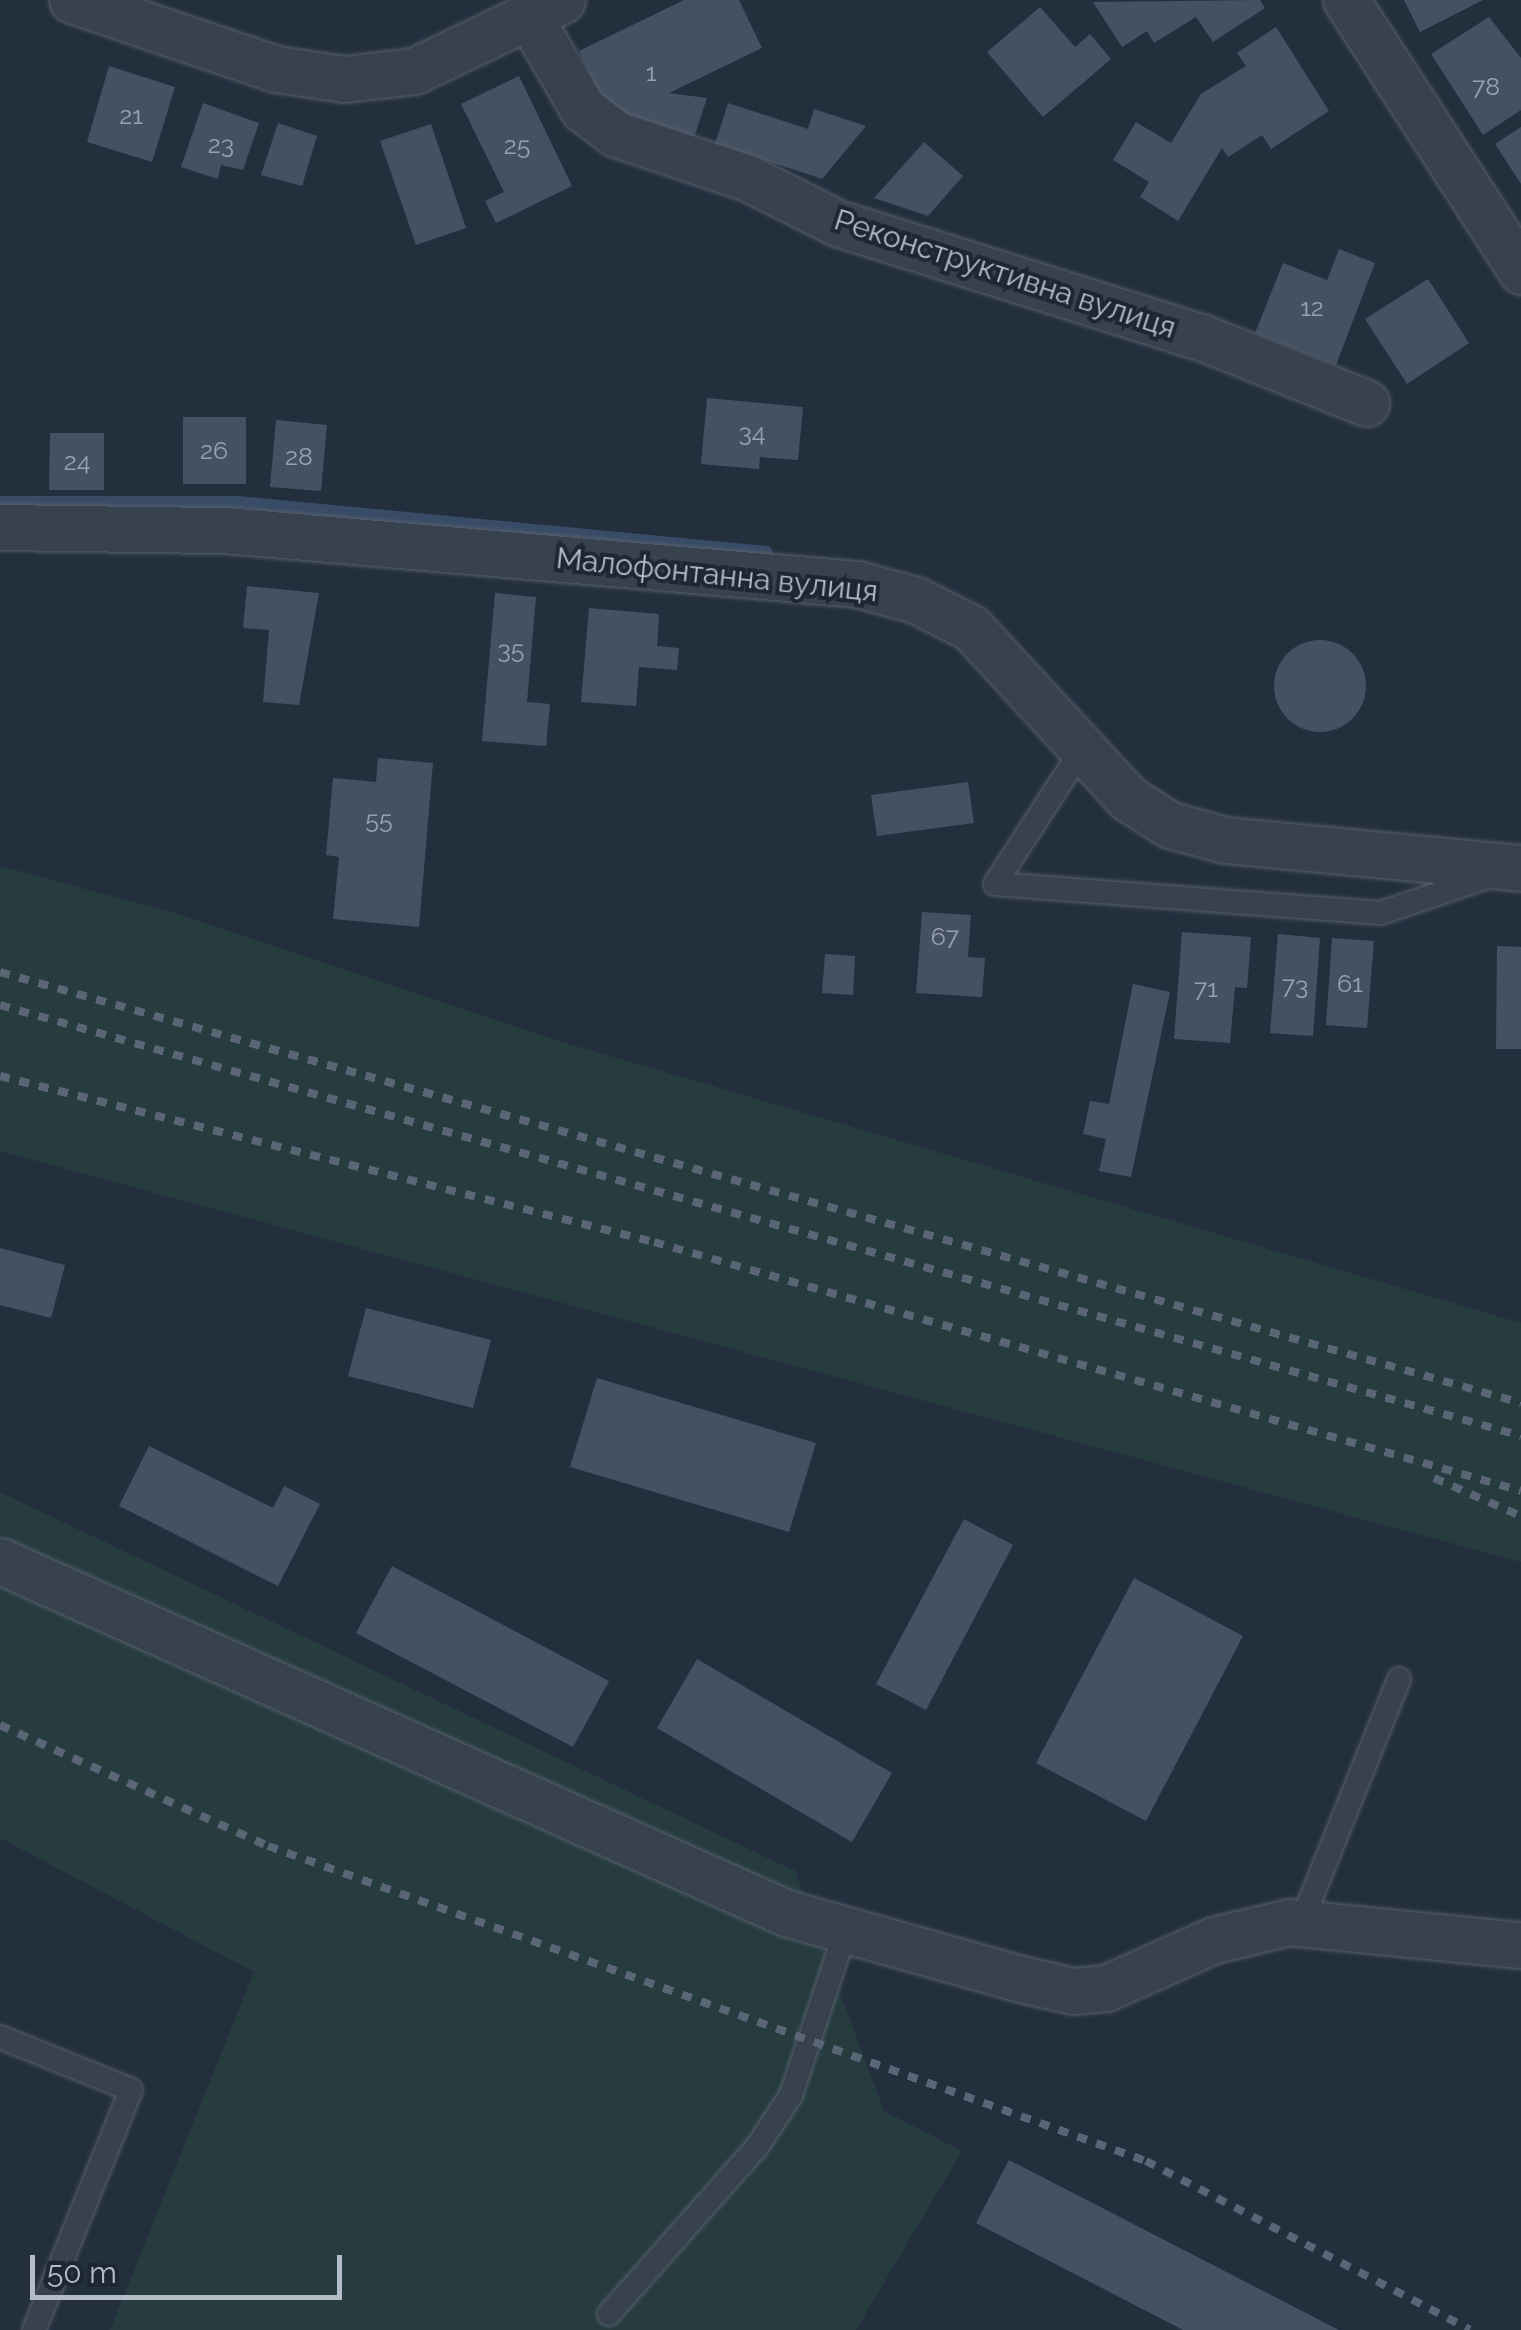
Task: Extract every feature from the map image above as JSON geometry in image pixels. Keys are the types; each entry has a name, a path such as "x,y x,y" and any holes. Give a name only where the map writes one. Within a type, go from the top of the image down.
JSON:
{"street":[{"path":"72,0 276,69 344,79 414,72 545,8"},
{"path":"1346,0 1521,271"},
{"name":"Реконструктивна вулиця","path":"545,8 584,109 616,134 748,178 838,223 1201,337 1366,403"},
{"name":"Малофонтанна вулиця","path":"0,527 224,530 856,584 916,600 970,628 1128,799 1170,825 1225,840 1518,868"},
{"path":"0,1561 786,1913 1073,1992 1106,1988 1214,1940 1302,1923 1521,1945"}],"lane":[{"path":"1081,751 995,884 1381,913 1518,868"},
{"path":"1302,1923 1398,1680"},
{"path":"609,2314 756,2148 791,2096 846,1930"},
{"path":"0,2038 131,2090 34,2330"}],"green space":[{"path":"0,866 168,911 559,1041 1521,1323 1521,1562 0,1151"},
{"path":"0,1492 795,1871 884,2111 962,2151 856,2330 110,2330 254,1972 0,1838"}],"building":[{"path":"684,0 739,0 762,48 669,93 707,98 693,141 610,115 579,51"},
{"path":"1260,0 1265,8 1213,42 1196,17 1154,43 1147,31 1122,47 1093,2"},
{"path":"1404,0 1483,0 1420,32"},
{"path":"1040,7 1075,47 1090,34 1111,59 1043,117 987,52"},
{"path":"1489,17 1521,58 1521,110 1483,135 1431,54"},
{"path":"1276,27 1329,111 1271,149 1262,135 1228,157 1222,148 1178,221 1140,197 1149,182 1113,160 1136,122 1171,143 1201,94 1246,66 1237,53"},
{"path":"109,66 175,87 152,162 87,142"},
{"path":"519,76 572,186 496,223 485,201 504,192 461,104"},
{"path":"203,103 259,123 243,170 221,165 218,179 181,167"},
{"path":"728,103 808,129 814,109 866,126 822,179 715,144"},
{"path":"278,123 317,136 302,186 261,175"},
{"path":"431,124 466,228 416,245 380,141"},
{"path":"1521,127 1521,184 1495,144"},
{"path":"924,142 963,176 928,216 874,198"},
{"path":"1339,249 1375,263 1336,365 1255,333 1283,263 1327,280"},
{"path":"1428,279 1469,343 1407,384 1365,319"},
{"path":"707,398 803,407 798,460 760,457 759,469 701,464"},
{"path":"183,417 246,417 246,484 183,484"},
{"path":"276,420 327,425 321,491 270,487"},
{"path":"50,433 104,433 104,490 49,490"},
{"path":"247,586 319,593 299,705 263,702 269,630 243,628"},
{"path":"495,593 536,597 527,702 550,704 546,746 482,741"},
{"path":"589,608 659,614 657,646 679,648 677,670 639,667 636,706 581,702"},
{"path":"1320,640 1338,643 1353,653 1363,668 1363,704 1353,719 1338,729 1320,732 1302,729 1287,719 1277,704 1274,686 1277,668 1287,653 1302,643"},
{"path":"378,758 433,763 419,927 333,919 339,857 326,855 333,778 376,782"},
{"path":"968,782 974,823 877,836 871,795"},
{"path":"922,912 971,915 968,957 985,958 982,997 916,993"},
{"path":"1182,932 1251,937 1247,988 1235,987 1230,1043 1174,1039"},
{"path":"1278,934 1320,938 1313,1036 1270,1033"},
{"path":"1332,938 1374,941 1367,1028 1326,1025"},
{"path":"1497,946 1521,947 1521,1049 1496,1049"},
{"path":"825,954 855,956 853,995 822,993"},
{"path":"1133,984 1170,992 1131,1177 1099,1171 1106,1139 1083,1134 1090,1101 1109,1104"},
{"path":"0,1248 65,1265 51,1318 0,1305"},
{"path":"366,1308 491,1340 473,1408 348,1376"},
{"path":"597,1378 816,1443 789,1532 570,1467"},
{"path":"149,1446 273,1508 284,1486 320,1504 278,1586 119,1506"},
{"path":"964,1519 1013,1545 926,1710 876,1684"},
{"path":"392,1566 609,1681 573,1747 356,1633"},
{"path":"1134,1578 1243,1636 1146,1821 1036,1763"},
{"path":"697,1659 892,1773 852,1842 657,1728"},
{"path":"1009,2160 1339,2330 1183,2330 976,2223"}],"waterway":[{"path":"0,502 237,502 767,552"}],"railway":[{"path":"0,972 1521,1403"},
{"path":"0,1005 1521,1436"},
{"path":"0,1076 654,1242 1521,1491"},
{"path":"1434,1478 1521,1516"},
{"path":"0,1725 268,1846 1146,2161 1470,2330"}]}
